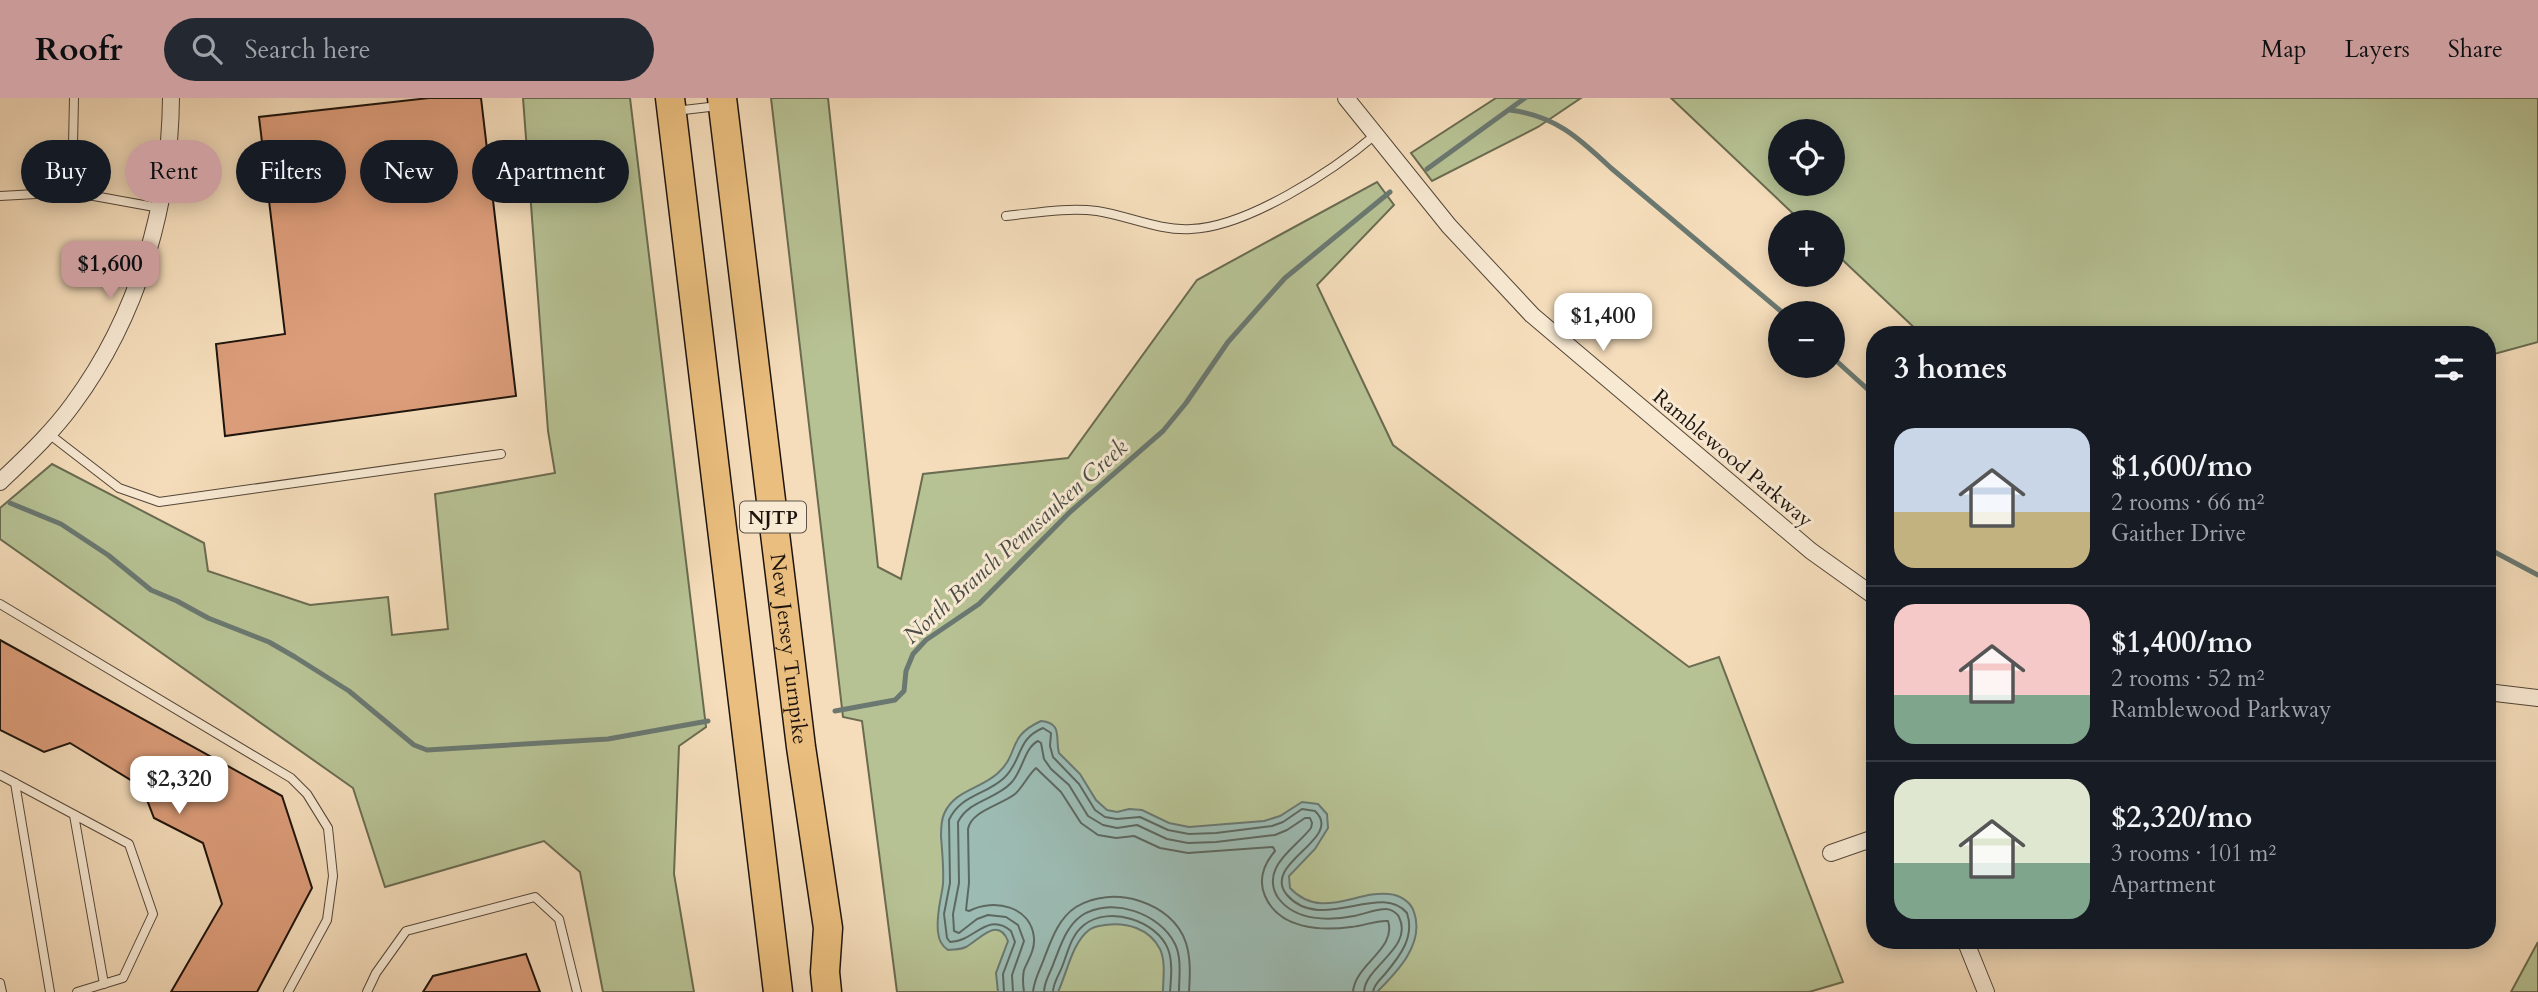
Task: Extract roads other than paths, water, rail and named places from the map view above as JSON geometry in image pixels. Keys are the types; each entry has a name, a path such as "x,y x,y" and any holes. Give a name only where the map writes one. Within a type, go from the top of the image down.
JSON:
{"highway":[{"name":"New Jersey Turnpike","path":"723,102 799,734 828,928 825,972 827,992"},
{"name":"NJTP","path":"671,105 778,992"},
{"path":"828,928 842,992"}],"street":[{"path":"0,482 49,434 72,405 112,341 141,272 160,208 167,164 171,98"},
{"name":"Ramblewood Parkway","path":"1346,98 1475,257 1532,315 1811,551 1866,590"},
{"path":"2496,693 2538,698"},
{"path":"1831,853 1866,841"},
{"path":"1969,949 1986,992"}],"lane":[{"path":"74,140 75,98"},
{"path":"671,105 723,102"},
{"path":"1006,216 1096,211 1165,228 1213,227 1288,195 1349,157 1375,135"},
{"path":"0,196 21,195"},
{"path":"111,199 160,208"},
{"path":"49,434 119,488 159,502 501,454"},
{"path":"0,604 291,778 307,794 328,828 333,876 327,920 288,992"},
{"path":"0,775 129,845 153,914 123,978 77,992"},
{"path":"15,783 50,992"},
{"path":"74,815 104,984"},
{"path":"367,992 376,973 407,931 535,897 559,919 577,992"},
{"path":"0,983 2,992"}],"water":[{"path":"1041,721 1053,725 1057,732 1059,753 1080,774 1096,800 1107,810 1142,810 1169,823 1189,827 1264,821 1280,816 1302,802 1318,804 1327,814 1328,828 1315,849 1289,876 1290,888 1302,898 1314,902 1339,902 1377,894 1401,897 1413,908 1416,924 1416,935 1407,956 1377,992 1163,992 1163,959 1155,942 1136,928 1113,924 1089,930 1078,942 1058,992 998,992 996,973 1008,941 1004,934 993,930 966,947 948,950 940,940 938,919 943,884 942,822 948,806 998,773 1005,766 1018,739"}],"waterway":[{"name":"North Branch Pennsauken Creek","path":"1427,169 1525,98"},
{"path":"1510,110 1540,117 1576,138 1769,301"},
{"name":"North Branch Pennsauken Creek","path":"835,711 895,700 904,691 906,671 913,654 926,640 979,604 1070,512 1163,431 1228,342 1285,278 1390,192"},
{"path":"1845,369 1866,388"},
{"name":"North Branch Pennsauken Creek","path":"10,503 61,524 108,555 151,590 208,618 269,642 295,657 349,691 414,745 427,750 608,739 708,721"},
{"path":"2496,553 2538,575"}]}
